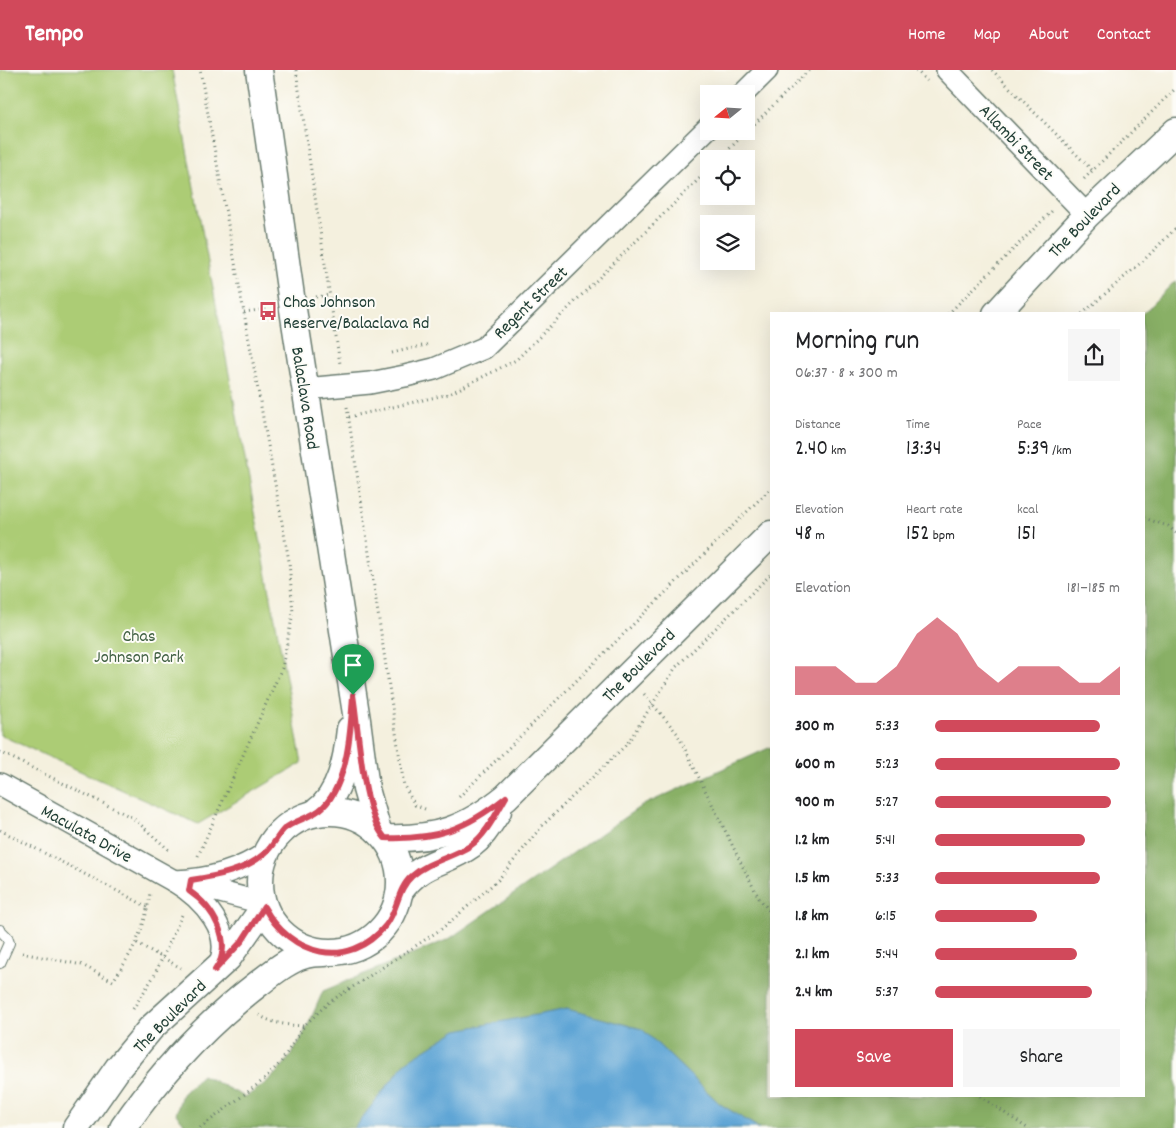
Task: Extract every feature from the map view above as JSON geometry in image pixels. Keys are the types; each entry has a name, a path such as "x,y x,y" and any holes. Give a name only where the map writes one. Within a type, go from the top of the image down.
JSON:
{"street":[{"name":"Balaclava Road","path":"259,70 366,789 382,834"},
{"path":"752,85 767,70"},
{"name":"Allambi Street","path":"947,70 1087,215"},
{"name":"The Boulevard","path":"998,312 1087,215 1176,131"},
{"name":"Regent Street","path":"305,389 342,376 388,380 434,369 484,348 700,136"},
{"name":"The Boulevard","path":"382,834 421,838 447,832 475,820 506,797 770,535"},
{"name":"Balaclava Road","path":"315,813 332,797 340,778 348,746 353,695"},
{"name":"Maculata Drive","path":"0,784 178,881 264,905"},
{"name":"The Boulevard","path":"400,891 410,877 421,869 456,853 474,842 487,827 506,797"},
{"path":"178,881 222,875 238,869 267,852 287,827 295,821 315,813 349,814 382,834 398,863 400,891 393,913 380,932 362,945 351,950 328,953 307,948 288,938 273,922 264,905 260,876 267,852"},
{"name":"Maculata Drive","path":"178,881 207,909 223,939 222,956 215,970"},
{"name":"The Boulevard","path":"76,1128 118,1068 151,1028 215,970 242,941 264,905"},
{"name":"The Boulevard","path":"123,1128 142,1100 171,1066 236,1001 295,959 308,954 328,953"}],"lane":[{"path":"0,930 8,940 7,951 0,963"}],"path":[{"path":"128,1016 164,957 185,906 178,881 211,824 282,668 293,613 289,561 200,70"},
{"path":"296,70 404,786 415,805 429,810"},
{"path":"729,150 809,70"},
{"path":"992,70 1093,171"},
{"path":"695,111 700,106"},
{"path":"1084,312 1144,260 1176,228"},
{"path":"386,355 432,344"},
{"path":"342,376 350,364"},
{"path":"452,804 770,489"},
{"path":"1145,518 1168,526 1176,532"},
{"path":"628,675 677,733 747,875 759,898 770,912"},
{"path":"0,752 132,818 175,856"},
{"path":"0,830 148,906"},
{"path":"7,951 78,964 113,981 137,943 152,887 178,881"},
{"path":"137,943 164,957"},
{"path":"200,1128 265,1079 281,1062 304,1026"},
{"path":"981,1097 1027,1128"}],"green space":[{"name":"Chas Johnson Park","path":"0,70 172,70 302,763 198,824 0,735"},
{"path":"1176,280 1176,1128 759,1128 720,1104 642,1029 407,1061 354,1128 188,1128 176,1114 182,1094 202,1075 245,1097 261,1087 285,1064 294,1051 302,1038 323,991 449,939 641,806 770,747 770,1097 1145,1097 1144,312"}],"water":[{"path":"567,1009 642,1029 720,1104 759,1128 354,1128 407,1061 457,1030"}],"place":[{"name":"Chas Johnson Reserve/Balaclava Rd","path":"268,311"}],"route":[{"path":"353,695 370,807 378,830 385,838 421,838 447,832 475,820 506,797 479,838 456,853 427,865 410,877 400,891 398,902 388,923 380,932 362,945 351,950 328,953 307,948 288,938 273,922 264,907 242,941 215,970 222,956 223,939 207,909 189,891 191,880 222,875 252,862 267,852 279,834 287,827 305,816 315,813 326,805 332,797 344,765 348,746 353,695"}]}
